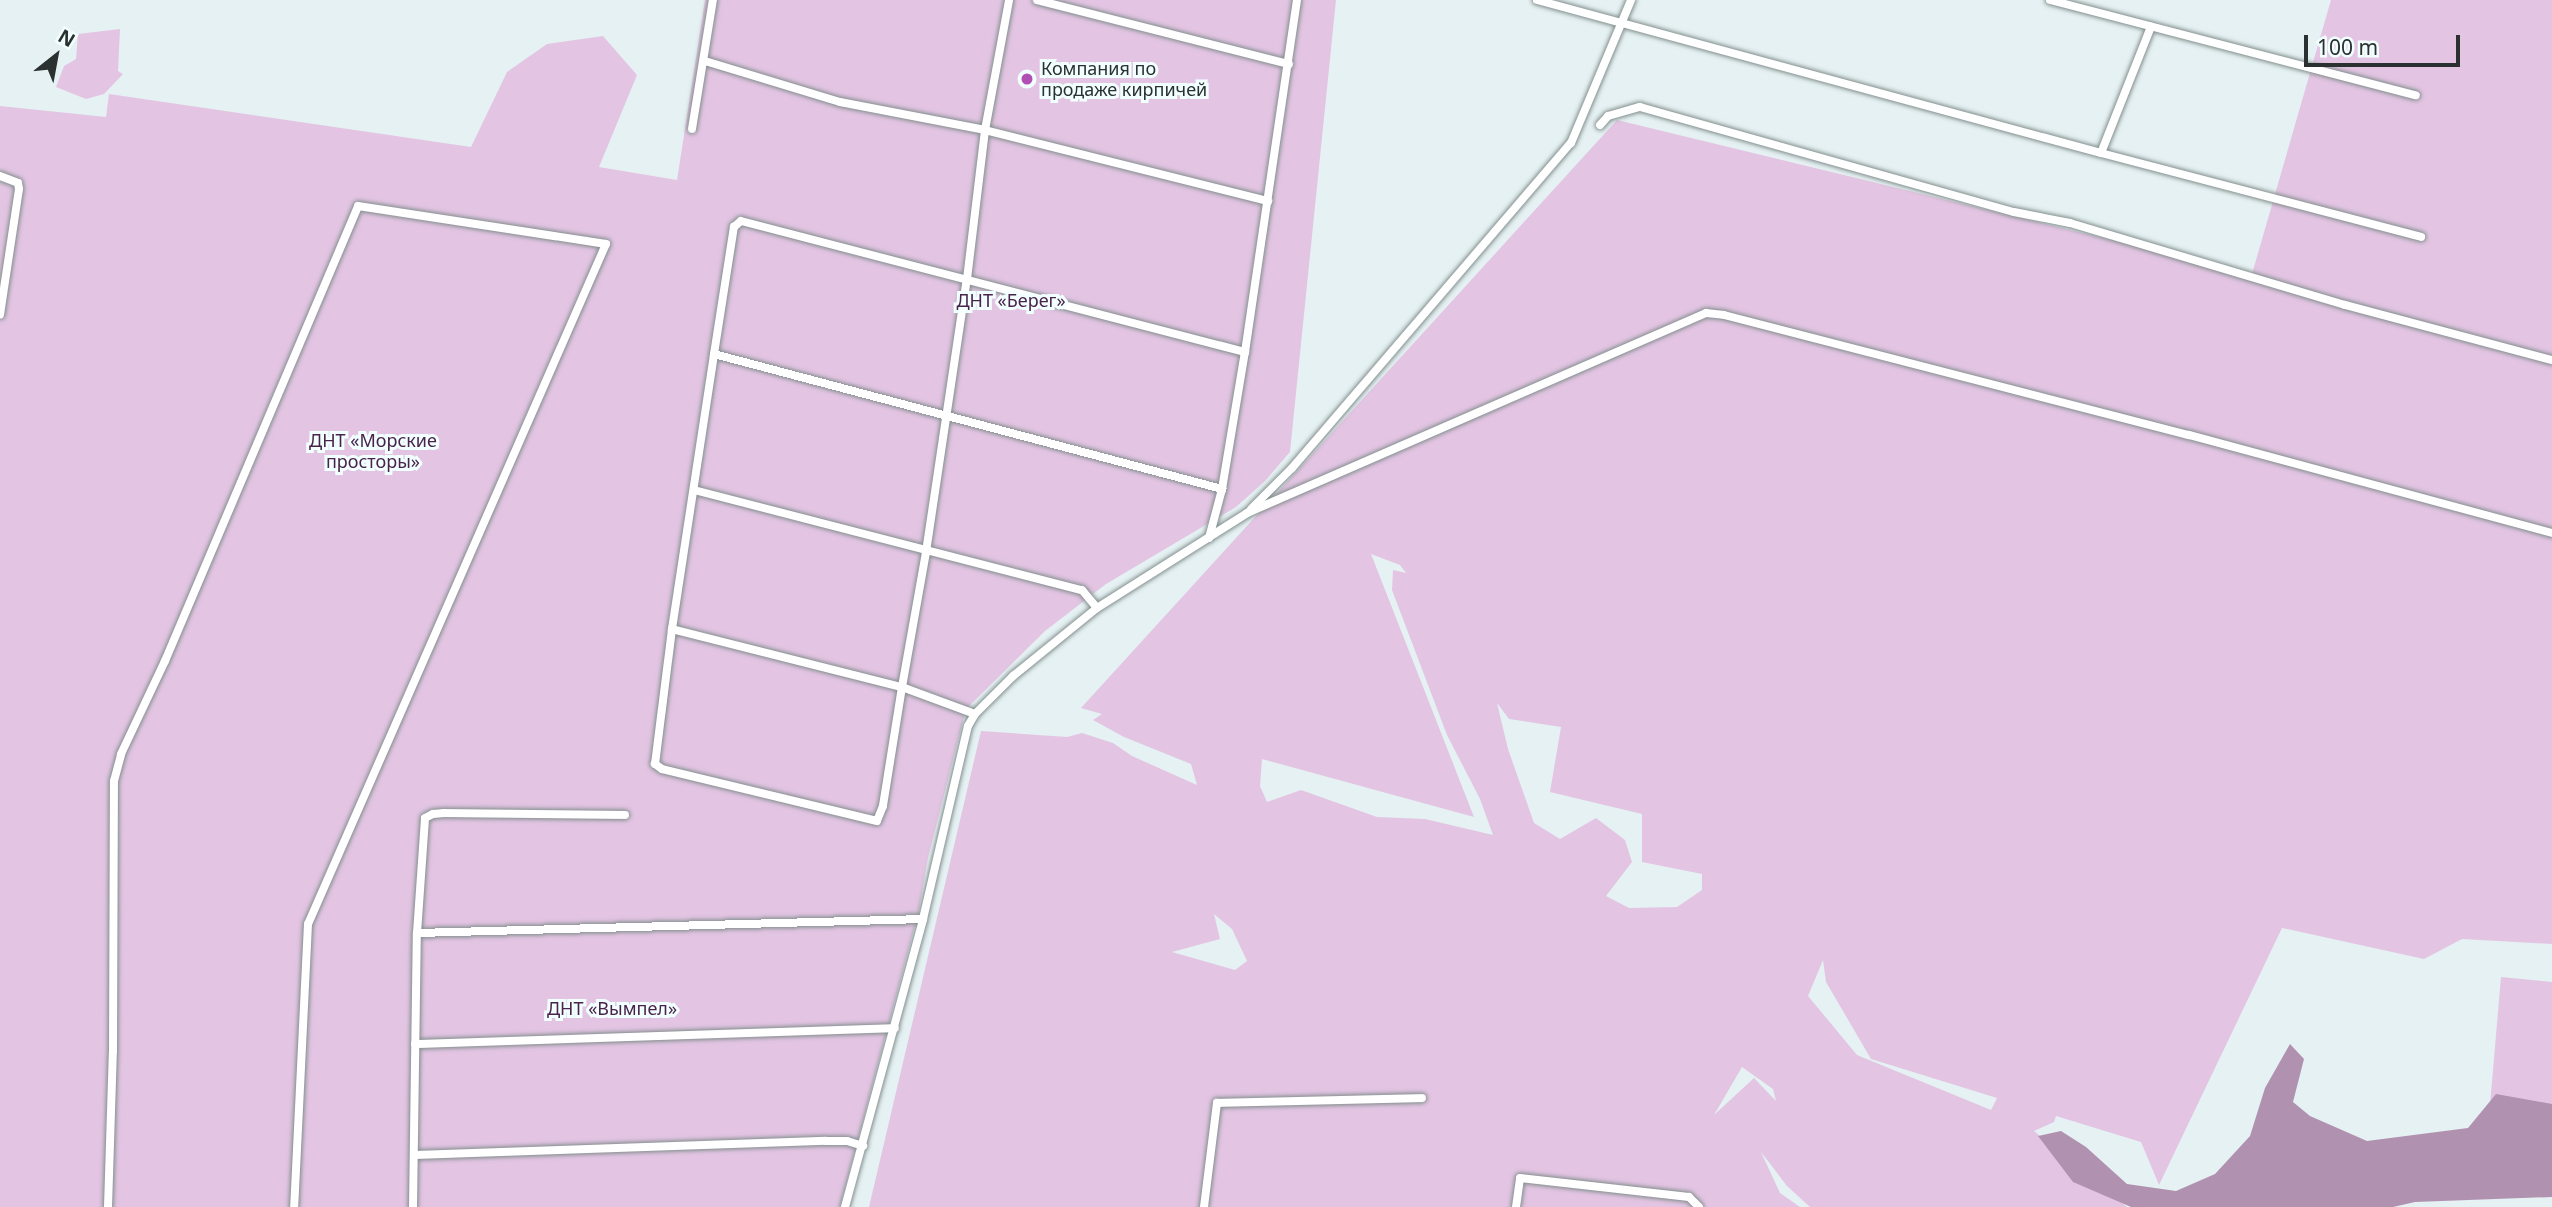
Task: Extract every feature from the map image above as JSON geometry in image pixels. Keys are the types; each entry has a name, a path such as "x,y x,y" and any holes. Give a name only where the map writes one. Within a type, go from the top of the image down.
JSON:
{"street":[{"path":"692,129 713,0"},
{"path":"1009,0 985,130 967,279 944,415 926,552 883,806 877,821 662,769 655,764 654,755 672,629 734,227 741,221 967,279 1245,352"},
{"path":"1037,0 1289,64"},
{"path":"1209,538 1222,489 1245,352 1297,0"},
{"path":"1537,0 2421,237"},
{"path":"1247,513 1292,468 1571,143 1632,0"},
{"path":"2050,0 2416,95"},
{"path":"2101,153 2151,27"},
{"path":"705,61 841,102 985,130 1268,201"},
{"path":"1600,125 1608,116 1640,107 2014,212 2070,223 2345,305 2552,359"},
{"path":"0,176 18,183 19,189 0,315"},
{"path":"108,1207 113,1051 114,781 121,754 165,661 358,206 606,244 308,924 295,1207"},
{"path":"845,1207 923,919 965,739 975,714 1013,676 1097,608 1247,513 1706,313 2189,435 2552,533"},
{"path":"714,354 1222,489"},
{"path":"694,490 926,552 1082,590 1097,608"},
{"path":"672,629 902,687 975,714"},
{"path":"413,1207 417,933 425,818 433,814 625,815"},
{"path":"417,933 923,919"},
{"path":"415,1044 895,1028"},
{"path":"1204,1207 1217,1103 1422,1098"},
{"path":"415,1155 826,1141 863,1146"},
{"path":"1516,1207 1520,1178 1689,1197 1699,1207"}],"green space":[{"path":"705,0 1336,0 1290,452 1265,481 1236,507 1106,584 1045,631 966,709 928,858 919,910 840,1207 0,1207 0,106 106,117 109,94 471,147 507,72 547,44 603,36 637,75 599,167 677,180"},
{"path":"2331,0 2552,0 2552,944 2462,939 2424,959 2282,928 2159,1185 2141,1142 2056,1116 2054,1122 2034,1131 2127,1207 1810,1207 1787,1186 1761,1152 1780,1193 1800,1207 869,1207 981,731 1067,737 1082,733 1113,743 1132,756 1197,785 1191,764 1124,737 1093,720 1102,714 1081,708 1617,120 2252,274","holes":["1371,554 1400,565 1406,573 1393,570 1392,590 1447,735 1480,799 1493,835 1425,819 1377,817 1301,790 1267,802 1260,786 1262,759 1474,817","1497,703 1509,719 1561,727 1550,792 1642,814 1642,862 1702,874 1702,890 1677,907 1629,908 1606,896 1632,862 1625,840 1596,818 1560,839 1534,823 1508,749","1214,914 1232,929 1247,961 1235,970 1172,952 1220,939","1823,960 1826,982 1871,1059 1997,1098 1991,1110 1857,1055 1808,996","1742,1067 1773,1089 1776,1101 1754,1078 1714,1115"]},
{"path":"120,29 118,71 123,74 104,94 86,99 56,87 64,66 76,59 78,34"},
{"path":"2501,977 2552,982 2552,1118 2490,1105"}],"shaded area":[{"path":"2290,1044 2304,1059 2293,1102 2310,1116 2367,1141 2468,1128 2496,1094 2552,1104 2552,1197 2415,1202 2393,1207 2131,1207 2073,1182 2038,1136 2061,1131 2086,1147 2127,1184 2176,1191 2215,1174 2250,1136 2265,1088"}],"place":[{"name":"Компания по продаже кирпичей","path":"1027,79"}],"park label":[{"name":"ДНТ «Берег»","path":"1011,300"},
{"name":"ДНТ «Морские просторы»","path":"373,451"},
{"name":"ДНТ «Вымпел»","path":"612,1008"}]}
